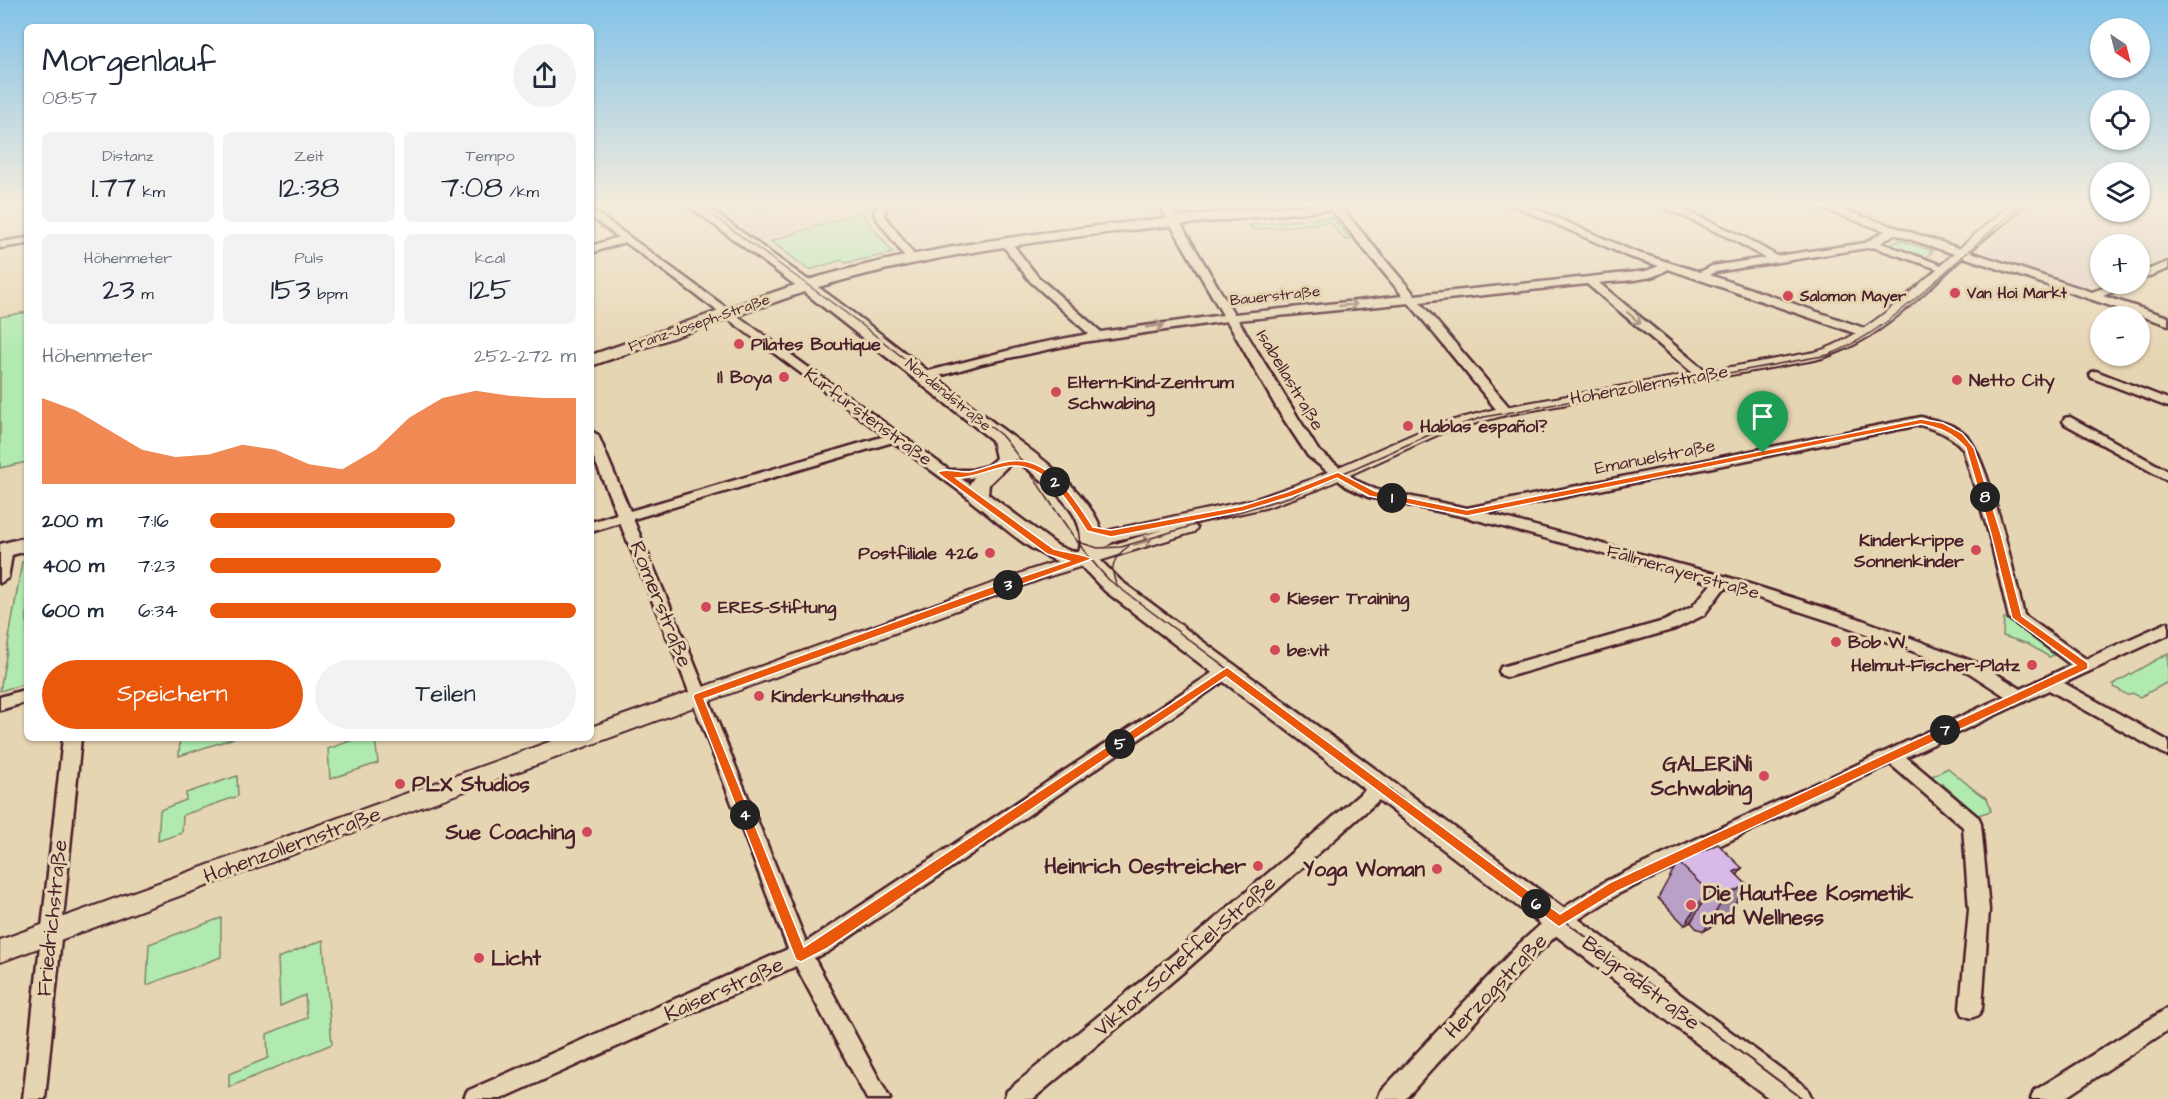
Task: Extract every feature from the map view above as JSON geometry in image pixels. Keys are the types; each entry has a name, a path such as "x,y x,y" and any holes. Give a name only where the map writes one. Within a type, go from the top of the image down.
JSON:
{"main road":[{"name":"Nordendstraße","path":"764,255 925,376 1040,469 1068,495 1090,529"},
{"name":"Franz-Joseph-Straße","path":"594,360 726,313 865,268 938,255"},
{"path":"1000,437 1007,453 1000,466 978,486 977,495 982,501 1051,551 1067,558 1087,559 1091,544 1090,529"},
{"path":"1000,466 1015,463 1040,469"},
{"path":"3,550 24,545"},
{"name":"Belgradstraße","path":"1087,559 1110,584 1796,1099"}],"street":[{"name":"Kurfürstenstraße","path":"649,255 982,501"},
{"path":"909,255 912,260"},
{"path":"1016,255 1034,279 1097,334"},
{"name":"Isabellastraße","path":"1194,255 1286,412 1313,453 1338,474"},
{"path":"1377,255 1410,299 1505,411"},
{"path":"1637,255 1866,333"},
{"path":"1768,255 1776,260"},
{"path":"1701,276 1712,269 1805,255"},
{"path":"1907,255 1945,268"},
{"name":"Hohenzollernstraße","path":"594,734 947,606 1290,494 1438,429 1505,411 1829,353 1846,347 1866,333 1959,255"},
{"path":"1969,255 2168,321"},
{"path":"2150,272 2168,265"},
{"name":"Bauerstraße","path":"925,376 1005,353 1097,334 1231,317 1655,273 1666,266"},
{"path":"1589,280 1704,376"},
{"path":"2093,296 2098,294"},
{"path":"2096,375 2168,403"},
{"name":"Emanuelstraße","path":"1467,513 1921,422 1950,430 1959,435 1970,448 1996,534 2017,618 2084,666"},
{"path":"2070,422 2168,477"},
{"path":"594,526 894,437"},
{"name":"Römerstraße","path":"594,442 801,955 879,1099"},
{"path":"942,472 952,475 968,475 1000,466"},
{"name":"Fallmerayerstraße","path":"1338,474 1373,494 1467,513 1722,581 1851,622 1951,658 1992,678 2019,696"},
{"name":"Hohenzollernstraße","path":"1087,559 1102,540 1117,533 1244,508"},
{"name":"Hohenzollernstraße","path":"1090,529 1117,533"},
{"path":"0,578 3,550"},
{"path":"1507,671 1669,625 1698,611 1722,581"},
{"name":"Herzogstraße","path":"1389,1099 1525,952 1559,921 1613,887 2168,628"},
{"name":"Kaiserstraße","path":"475,1099 801,955 831,938 1227,671"},
{"path":"2049,682 2168,749"},
{"path":"0,704 24,697"},
{"name":"Friedrichstraße","path":"34,1099 72,741"},
{"name":"Hohenzollernstraße","path":"0,951 576,741"},
{"path":"1892,755 1972,824 1979,910 1971,1008"},
{"name":"Viktor-Scheffel-Straße","path":"1015,1099 1174,967 1381,787"},
{"path":"2042,1099 2168,1018"}],"shaded area":[{"path":"1986,255 2090,255 2090,285 2084,288"},
{"path":"2150,255 2165,255 2150,261"}],"green space":[{"path":"790,255 882,255 846,263 842,260 809,270"},
{"path":"1913,255 1928,255 1924,259"},
{"path":"24,313 24,463 0,468 0,317"},
{"path":"22,562 24,562 24,684 0,691"},
{"path":"2004,618 2057,654 2049,657 2028,644 2003,636"},
{"path":"2168,653 2168,682 2140,697 2132,693 2127,695 2114,687 2113,684"},
{"path":"180,741 225,741 179,756"},
{"path":"350,741 375,741 378,763 330,779 328,749"},
{"path":"1948,768 1987,798 1991,811 1978,815 1941,783 1937,785 1928,778"},
{"path":"237,776 238,796 183,815 182,833 158,841 160,810 186,800 186,793"},
{"path":"221,918 221,957 147,985 149,944"},
{"path":"323,940 332,1044 229,1087 229,1074 268,1058 267,1034 307,1018 305,995 280,1006 278,958"}],"building":[{"path":"1718,844 1742,868 1734,872 1747,885 1726,895 1718,893 1712,887 1707,890 1678,862"}],"tram line":[{"path":"767,255 857,321 1001,435 1080,545 1109,580 1291,716"},
{"path":"1078,542 1098,548 1121,547 1292,496 1429,435 1484,417 1828,355 1880,327 1964,255"},
{"path":"1117,585 1113,573 1114,563 1116,558 1129,546"},
{"path":"1289,715 1803,1099"}],"place":[{"name":"Van Hoi Markt","path":"1955,293"},
{"name":"Salomon Mayer","path":"1788,296"},
{"name":"Pilates Boutique","path":"739,344"},
{"name":"Il Boya","path":"784,377"},
{"name":"Netto City","path":"1957,380"},
{"name":"Eltern-Kind-Zentrum Schwabing","path":"1056,392"},
{"name":"Hablas español?","path":"1408,426"},
{"name":"Kinderkrippe Sonnenkinder","path":"1976,550"},
{"name":"Postfiliale 426","path":"990,553"},
{"name":"Kieser Training","path":"1275,598"},
{"name":"ERES-Stiftung","path":"706,607"},
{"name":"Bob W.","path":"1836,642"},
{"name":"be:vit","path":"1275,650"},
{"name":"Helmut-Fischer-Platz","path":"2032,665"},
{"name":"Kinderkunsthaus","path":"759,696"},
{"name":"GALERiNi Schwabing","path":"1764,776"},
{"name":"PLX Studios","path":"400,784"},
{"name":"Sue Coaching","path":"587,832"},
{"name":"Heinrich Oestreicher","path":"1258,866"},
{"name":"Yoga Woman","path":"1437,869"},
{"name":"Die Hautfee Kosmetik und Wellness","path":"1691,905"},
{"name":"Licht","path":"479,958"}],"route":[{"path":"1921,422 1940,425 1959,435 1970,448 1996,534 2017,618 2084,666 1613,887 1559,921 1227,671 821,945 801,955 698,697 989,591 1087,559 1067,558 1042,546 942,472 952,475 968,475 1012,463 1040,469 1068,495 1090,529 1111,534 1244,508 1290,494 1338,474 1373,494 1467,513 1763,453 1921,422"}]}
